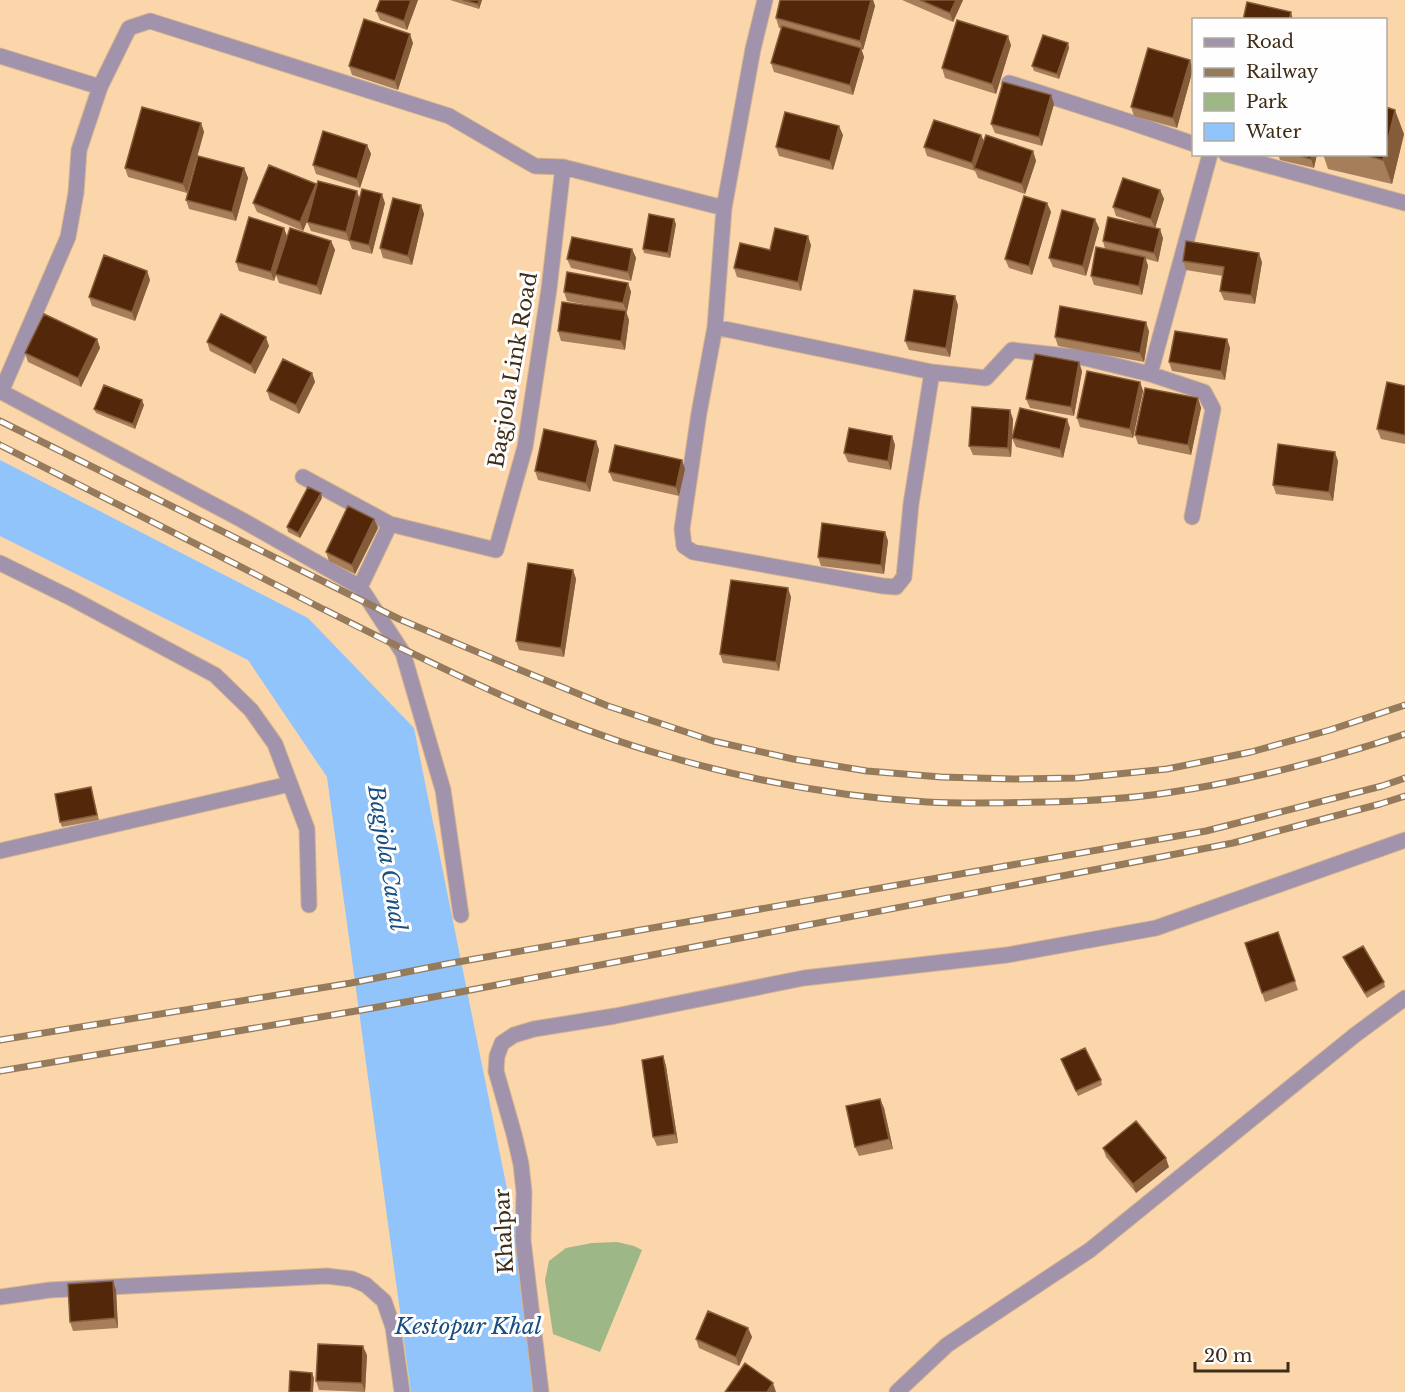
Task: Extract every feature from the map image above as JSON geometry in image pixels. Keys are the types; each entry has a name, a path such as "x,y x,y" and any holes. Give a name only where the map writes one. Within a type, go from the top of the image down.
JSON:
{"street":[{"path":"765,0 753,49 724,207 715,327 699,413 682,529 684,546 693,552 883,586 896,586 904,577 911,504 932,372"},
{"path":"460,915 443,790 403,653 360,587 242,520 1,391 68,237 76,193 79,150 100,87 129,28 150,21 449,116 535,166 563,167 724,207"},
{"path":"0,56 100,87"},
{"path":"1009,83 1192,143"},
{"path":"1150,374 1208,156"},
{"path":"1233,156 1405,203"},
{"name":"Bagjola Link Road","path":"303,477 390,524 496,550 525,447 549,289 563,167"},
{"path":"715,327 932,372 986,378 1012,350 1085,358 1150,374 1204,392 1213,409 1192,517"},
{"path":"360,587 390,524"},
{"path":"0,563 215,675 251,710 275,744 307,829 309,905"},
{"path":"0,851 290,784"},
{"name":"Khalpar","path":"541,1392 523,1240 524,1192 521,1164 496,1071 497,1056 502,1043 514,1035 804,978 1007,955 1156,928 1405,840"},
{"path":"897,1392 947,1345 1090,1250 1355,1035 1405,998"},
{"path":"0,1297 50,1290 327,1276 352,1279 366,1285 384,1301 393,1326 402,1392"}],"green space":[{"path":"617,1242 642,1250 600,1352 553,1334 545,1280 549,1261 566,1248 592,1243"}],"water":[{"name":"Kestopur Khal","path":"0,460 308,618 414,728 548,1392 411,1392 327,777 248,660 0,536"}],"building":[{"path":"380,0 411,0 404,21 376,11"},
{"path":"463,0 479,0 478,4"},
{"path":"780,0 871,0 860,41 776,18"},
{"path":"920,0 956,0 950,13"},
{"path":"1247,2 1291,12 1290,18 1243,18"},
{"path":"364,19 410,34 395,81 349,66"},
{"path":"957,20 1008,36 992,84 942,68"},
{"path":"782,26 861,48 850,85 771,63"},
{"path":"1043,35 1068,43 1057,74 1032,66"},
{"path":"1148,48 1190,60 1173,118 1131,107"},
{"path":"1003,82 1051,95 1039,137 991,124"},
{"path":"142,107 201,123 183,184 125,168"},
{"path":"1387,107 1395,110 1387,144"},
{"path":"785,112 839,126 830,161 776,147"},
{"path":"934,120 981,135 972,163 924,147"},
{"path":"323,131 367,145 357,179 313,165"},
{"path":"986,135 1033,151 1022,184 974,168"},
{"path":"198,156 244,168 232,212 186,200"},
{"path":"1368,156 1384,156 1383,160"},
{"path":"269,165 316,184 300,222 253,203"},
{"path":"1123,178 1160,190 1151,219 1113,207"},
{"path":"318,181 357,191 346,232 307,222"},
{"path":"362,189 382,194 369,245 349,240"},
{"path":"1024,196 1047,203 1029,266 1005,259"},
{"path":"393,198 421,205 408,256 380,248"},
{"path":"1062,210 1095,219 1083,266 1049,258"},
{"path":"649,214 674,219 668,253 643,249"},
{"path":"249,217 284,228 271,272 236,262"},
{"path":"1108,217 1160,229 1154,253 1103,241"},
{"path":"290,228 331,241 317,286 275,274"},
{"path":"775,228 808,236 798,282 734,268 740,243 770,250"},
{"path":"572,237 632,249 628,272 567,259"},
{"path":"1186,241 1259,253 1251,295 1220,291 1224,267 1183,261"},
{"path":"1096,247 1145,257 1139,286 1091,276"},
{"path":"104,255 147,271 132,312 89,297"},
{"path":"567,272 628,283 623,303 564,292"},
{"path":"914,290 955,296 946,348 905,341"},
{"path":"562,302 626,311 621,341 558,331"},
{"path":"1060,306 1146,322 1140,353 1055,337"},
{"path":"44,314 97,339 78,378 25,353"},
{"path":"221,314 266,337 251,365 207,342"},
{"path":"1175,331 1227,339 1221,371 1169,362"},
{"path":"1035,354 1079,362 1071,407 1026,399"},
{"path":"283,359 312,373 296,405 267,391"},
{"path":"1087,371 1140,382 1130,429 1077,418"},
{"path":"1387,382 1405,386 1405,435 1377,429"},
{"path":"104,385 142,400 133,424 94,409"},
{"path":"1145,388 1198,398 1188,445 1135,435"},
{"path":"972,407 1010,410 1008,448 969,446"},
{"path":"1020,408 1067,419 1060,449 1012,438"},
{"path":"849,428 892,436 888,461 844,453"},
{"path":"544,429 596,441 586,483 535,471"},
{"path":"1278,444 1335,452 1329,492 1273,485"},
{"path":"615,445 682,460 676,487 609,472"},
{"path":"308,487 321,493 298,533 287,527"},
{"path":"348,506 374,519 352,565 326,552"},
{"path":"822,523 885,532 881,565 818,557"},
{"path":"528,563 573,570 561,648 516,641"},
{"path":"731,580 788,588 776,662 720,654"},
{"path":"91,787 97,815 60,822 55,794"},
{"path":"1278,932 1295,981 1262,993 1245,943"},
{"path":"1363,946 1384,982 1365,993 1343,957"},
{"path":"1085,1048 1101,1080 1076,1091 1061,1059"},
{"path":"663,1056 675,1134 653,1137 642,1060"},
{"path":"880,1099 889,1139 855,1147 846,1106"},
{"path":"1136,1121 1166,1158 1133,1184 1103,1148"},
{"path":"113,1281 115,1318 70,1322 68,1284"},
{"path":"708,1311 748,1328 736,1357 696,1339"},
{"path":"318,1344 363,1346 362,1383 316,1381"},
{"path":"745,1363 773,1383 767,1392 725,1392"},
{"path":"290,1371 312,1373 311,1392 289,1392"}],"railway":[{"path":"0,421 399,619 608,706 713,741 793,759 867,771 941,777 1078,778 1167,769 1251,752 1330,730 1405,705"},
{"path":"0,445 356,626 532,709 623,743 670,757 797,787 894,800 957,803 1062,802 1136,797 1257,776 1405,734"},
{"path":"0,1040 351,983 452,963 1206,831 1382,786 1405,778"},
{"path":"0,1071 455,993 1233,843 1405,796"}],"water label":[{"name":"Bagjola Canal","path":"387,858"}]}
